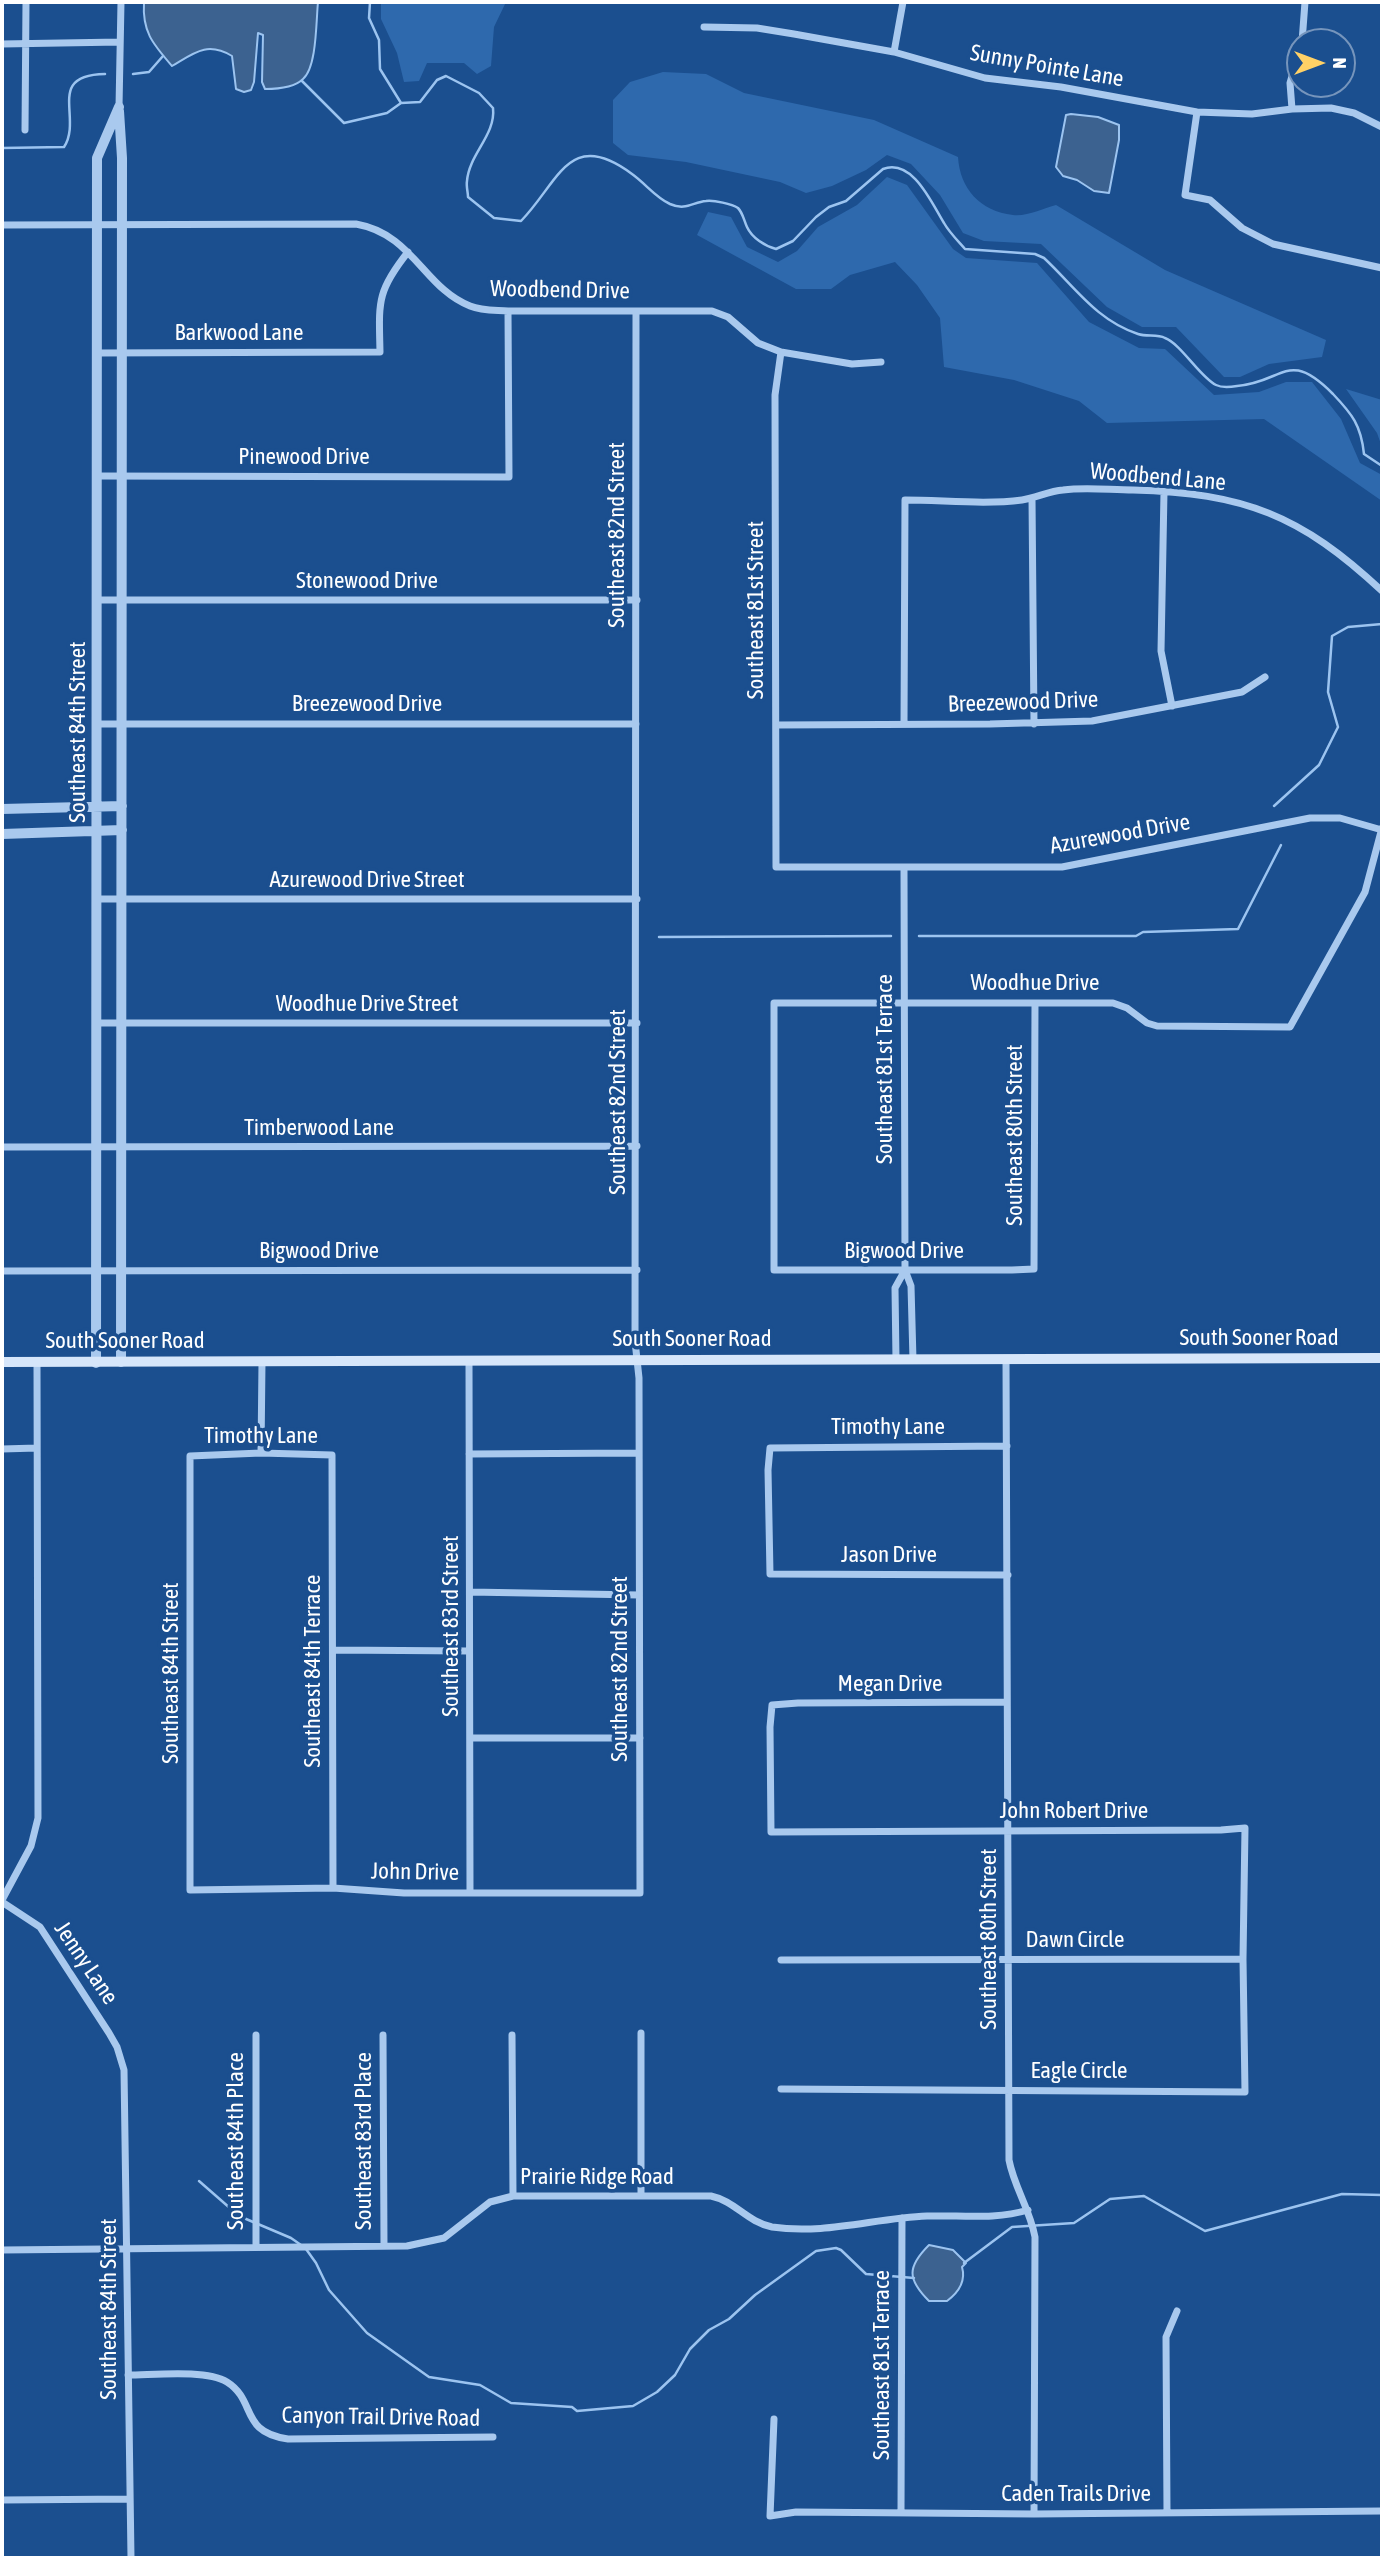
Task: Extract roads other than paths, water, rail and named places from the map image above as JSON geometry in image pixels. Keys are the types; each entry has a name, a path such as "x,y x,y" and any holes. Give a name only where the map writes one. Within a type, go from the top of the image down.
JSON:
{"main road":[{"name":"South Sooner Road","path":"2,1362 1382,1359"}],"street":[{"path":"26,2 26,130"},
{"name":"Southeast 84th Street","path":"121,2 121,1362"},
{"path":"894,52 903,2"},
{"path":"1303,28 1305,2"},
{"name":"Sunny Pointe Lane","path":"704,27 773,30 894,52 985,78 1062,87 1197,113 1252,114 1319,107 1343,110 1369,119 1382,127"},
{"path":"2,44 120,42"},
{"path":"1291,98 1292,108"},
{"name":"Southeast 84th Street","path":"96,1363 97,158 119,107"},
{"path":"1197,113 1185,195 1210,200 1242,228 1273,244 1382,268"},
{"name":"Woodbend Drive","path":"2,225 356,225 390,236 461,302 479,309 720,313 752,339 781,352 852,364 881,362"},
{"name":"Barkwood Lane","path":"97,353 380,352 380,309 384,286 408,252"},
{"name":"Pinewood Drive","path":"97,476 509,477 508,311"},
{"name":"Southeast 82nd Street","path":"636,311 635,1341 639,1453 640,1892"},
{"name":"Southeast 81st Street","path":"776,867 775,395 781,352"},
{"name":"Woodbend Lane","path":"904,724 905,500 1011,500 1032,498 1066,489 1164,492 1218,498 1281,517 1331,546 1382,591"},
{"path":"1164,492 1161,650 1172,706"},
{"path":"1032,498 1034,724"},
{"name":"Stonewood Drive","path":"97,600 637,600"},
{"name":"Breezewood Drive","path":"776,725 1034,724 1092,721 1242,692 1265,677"},
{"name":"Breezewood Drive","path":"97,724 636,724"},
{"path":"2,809 122,806"},
{"name":"Azurewood Drive","path":"776,867 1062,867 1318,817 1340,818 1382,829"},
{"name":"Woodhue Drive","path":"774,1270 774,1003 1113,1003 1157,1026 1290,1027 1365,892 1382,829"},
{"path":"2,834 122,830"},
{"name":"Southeast 81st Terrace","path":"904,868 905,1270 911,1286 913,1360"},
{"name":"Azurewood Drive Street","path":"98,899 637,899"},
{"name":"Southeast 80th Street","path":"1034,1269 1035,1003"},
{"name":"Woodhue Drive Street","path":"97,1023 637,1023"},
{"name":"Timberwood Lane","path":"2,1147 637,1146"},
{"name":"Bigwood Drive","path":"774,1270 1034,1269"},
{"name":"Bigwood Drive","path":"2,1271 637,1270"},
{"name":"Southeast 81st Terrace","path":"896,1360 895,1288 905,1270"},
{"name":"Southeast 80th Street","path":"1006,1359 1009,2160 1035,2237 1034,2514"},
{"name":"Southeast 83rd Street","path":"469,1361 470,1892"},
{"path":"2,1901 31,1846 38,1818 37,1362"},
{"path":"261,1453 262,1362"},
{"name":"Timothy Lane","path":"770,1574 770,1448 1007,1446"},
{"path":"2,1449 37,1448"},
{"name":"Timothy Lane","path":"190,1456 261,1453 332,1455"},
{"path":"469,1454 639,1453"},
{"name":"Southeast 84th Terrace","path":"332,1455 333,1888"},
{"name":"Southeast 84th Street","path":"190,1456 190,1890"},
{"name":"Jason Drive","path":"770,1574 1008,1574"},
{"path":"471,1592 639,1595"},
{"path":"333,1650 469,1651"},
{"name":"Megan Drive","path":"771,1832 772,1705 1007,1702"},
{"path":"471,1738 640,1738"},
{"name":"John Robert Drive","path":"771,1832 1245,1828 1243,1959"},
{"name":"John Drive","path":"190,1890 333,1888 404,1894 640,1892"},
{"name":"Jenny Lane","path":"2,1901 40,1927 108,2033 122,2060"},
{"name":"Dawn Circle","path":"781,1960 1243,1959"},
{"name":"Eagle Circle","path":"781,2090 1245,2092 1243,1959"},
{"path":"641,2033 641,2196"},
{"name":"Southeast 84th Place","path":"256,2035 256,2246"},
{"name":"Southeast 83rd Place","path":"383,2035 384,2246"},
{"path":"512,2035 513,2196"},
{"name":"Southeast 84th Street","path":"122,2060 125,2081 131,2558"},
{"name":"Prairie Ridge Road","path":"2,2250 407,2246 444,2238 490,2202 513,2196 711,2196 724,2199 742,2214 770,2227 851,2227 902,2218 1002,2216 1028,2210"},
{"name":"Southeast 81st Terrace","path":"901,2511 902,2218"},
{"path":"1167,2513 1166,2337 1177,2311"},
{"name":"Canyon Trail Drive Road","path":"128,2375 196,2375 221,2379 239,2395 258,2428 275,2437 493,2437"},
{"name":"Caden Trails Drive","path":"774,2419 770,2516 796,2512 901,2511 1034,2514 1382,2511"},
{"path":"2,2500 130,2499"}],"waterway":[{"path":"370,2 369,18 379,40 380,69 401,103 420,102 437,80 446,76 479,93 493,108 487,136 472,162 467,185 468,197 494,218 521,221 567,165 579,158 593,156 611,161 632,174 670,204 685,206 709,201 738,208 752,235 763,244 776,249 793,241 816,217 829,207 846,201 883,169 894,167 912,176 920,185 946,226 965,249 1035,254 1044,258 1087,302 1110,320 1138,334 1171,341 1216,385 1229,387 1253,383 1295,370 1318,380 1350,414 1361,435 1364,454 1382,466"},
{"path":"133,74 149,72 163,56"},
{"path":"2,148 64,147 69,136 71,90 76,82 87,76 105,74"},
{"path":"302,81 344,123 387,113 401,103"},
{"path":"1274,806 1319,765 1338,727 1328,692 1332,636 1348,627 1382,624"},
{"path":"919,936 1136,936 1143,932 1238,929 1281,845"},
{"path":"659,937 891,936"},
{"path":"199,2181 239,2216 291,2238 301,2245"},
{"path":"964,2263 1012,2227 1074,2223 1110,2199 1144,2196 1205,2231 1342,2194 1382,2195"},
{"path":"306,2249 329,2290 367,2333 429,2377 480,2385 511,2403 572,2407 577,2411 633,2406 657,2392 675,2375 690,2349 709,2330 729,2319 755,2295 816,2251 836,2248 841,2250 866,2274 914,2278"}]}
